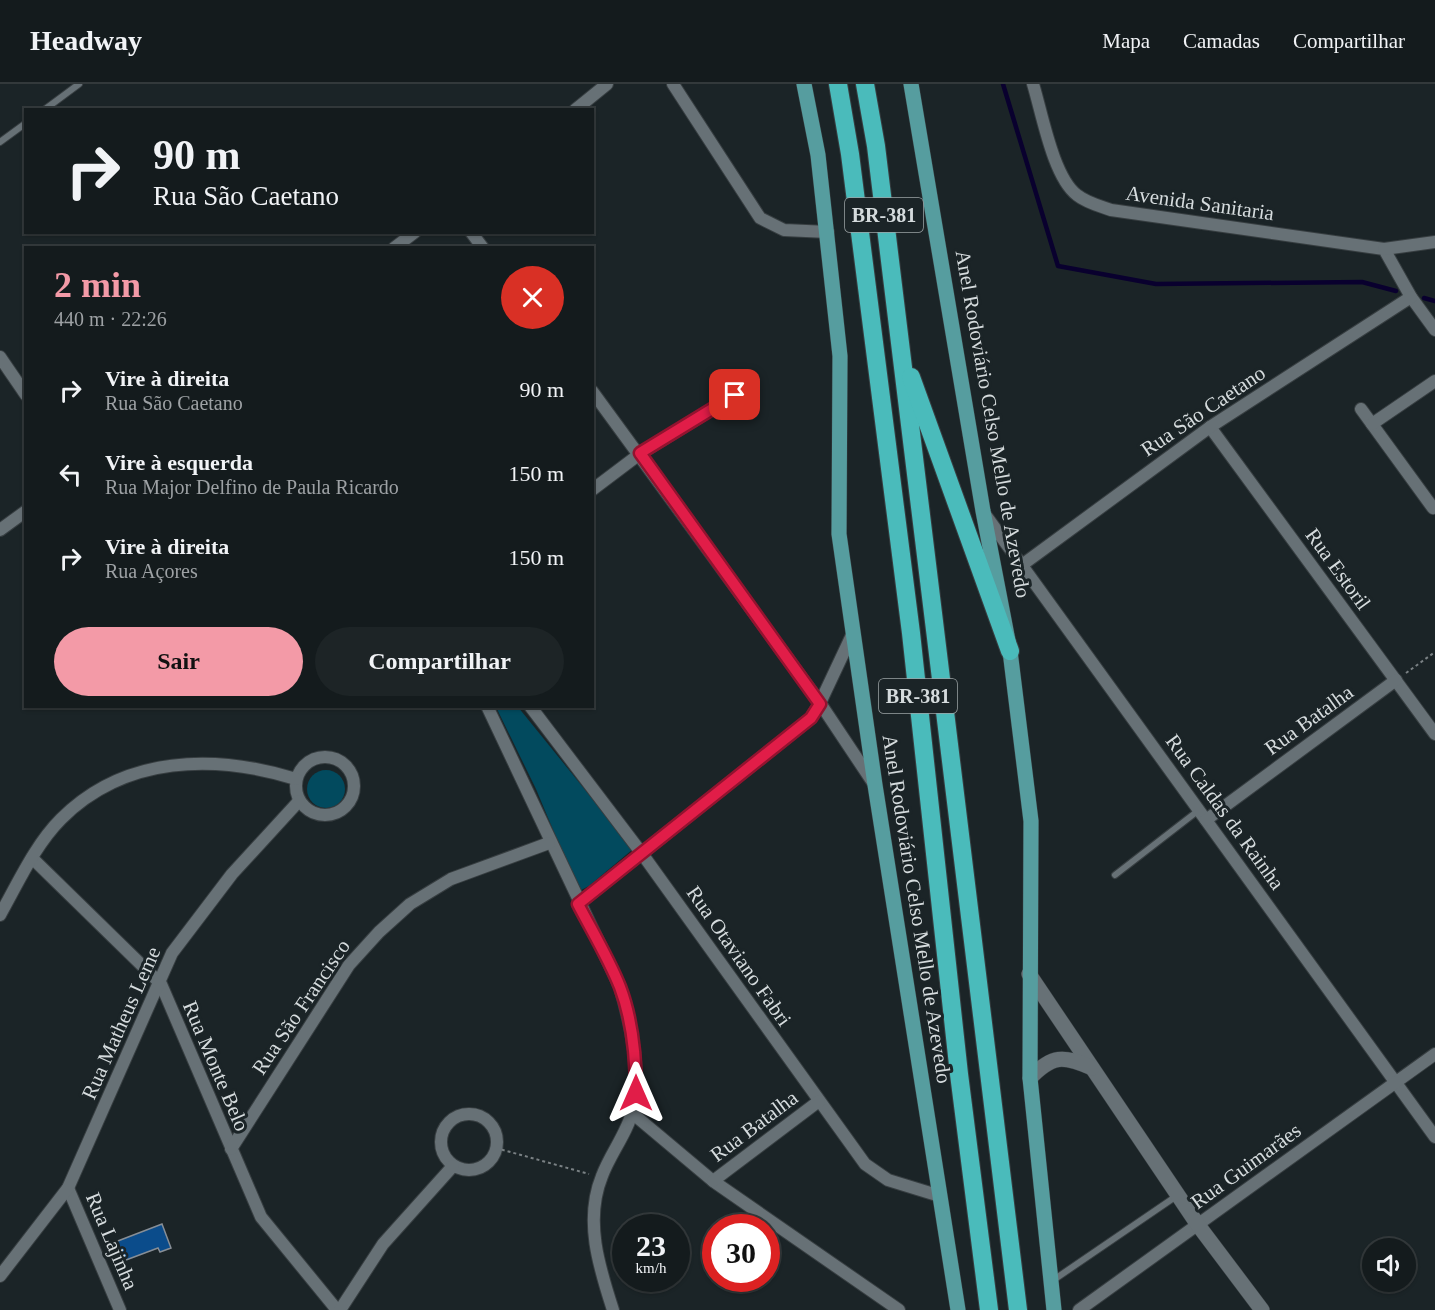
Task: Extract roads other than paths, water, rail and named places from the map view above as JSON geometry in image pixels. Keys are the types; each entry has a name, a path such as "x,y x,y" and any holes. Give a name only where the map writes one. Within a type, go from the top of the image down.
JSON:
{"highway":[{"name":"Anel Rodoviário Celso Mello de Azevedo","path":"838,84 850,154 911,633 959,1074 989,1310"},
{"name":"BR-381","path":"865,84 876,146 1018,1310"},
{"path":"900,347 1010,651"}],"main road":[{"name":"Anel Rodoviário Celso Mello de Azevedo","path":"804,84 818,155 840,356 839,534 874,785 958,1310"},
{"name":"Anel Rodoviário Celso Mello de Azevedo","path":"911,84 983,511 1010,651 1031,821 1030,1078 1054,1310"}],"street":[{"path":"578,108 608,84"},
{"path":"673,84 760,218 784,230 828,232"},
{"name":"Avenida Sanitaria","path":"1033,84 1057,163 1067,183 1077,195 1093,204 1111,210 1384,249 1435,242"},
{"path":"397,246 412,234"},
{"path":"1384,249 1411,297 1435,330"},
{"name":"Rua São Caetano","path":"1022,565 1210,427 1411,297"},
{"path":"0,357 24,392"},
{"path":"1372,424 1435,381"},
{"path":"594,394 640,453 820,704 874,785"},
{"path":"594,488 640,453 735,395"},
{"path":"1361,409 1433,508 1435,507"},
{"name":"Rua Estoril","path":"1210,427 1435,734"},
{"name":"Rua Caldas da Rainha","path":"983,511 1435,1137"},
{"path":"0,530 24,512"},
{"path":"578,904 643,855 811,718 820,704 852,635"},
{"name":"Rua Batalha","path":"1203,815 1396,680"},
{"path":"488,708 549,843 620,987 631,1025 636,1067 632,1113 601,1178 594,1209 594,1242 613,1310"},
{"name":"Rua Otaviano Fabri","path":"532,708 643,855 865,1164 877,1174 940,1196"},
{"path":"320,756 332,757 342,762 350,771 354,782 354,793 349,804 340,812 318,815 307,810 299,801 295,790 296,779 301,768 309,760 320,756"},
{"path":"0,915 32,858 60,819 102,787 138,771 204,762 258,768 296,779"},
{"name":"Rua Matheus Leme","path":"0,1276 68,1188 172,953 232,874 299,801"},
{"name":"Rua São Francisco","path":"231,1149 349,965 379,932 410,904 451,879 549,843"},
{"name":"Rua Monte Belo","path":"32,858 160,984 261,1217 338,1310"},
{"path":"1029,974 1198,1225 1262,1310"},
{"name":"Rua Guimarães","path":"1079,1310 1435,1054"},
{"path":"1030,1078 1041,1067 1057,1059 1074,1060 1092,1068"},
{"name":"Rua Batalha","path":"713,1181 819,1101"},
{"path":"632,1113 713,1181 899,1310"},
{"path":"459,1116 478,1116 487,1121 497,1138 493,1157 479,1168 470,1170 453,1166 446,1158 441,1139 444,1130 459,1116"},
{"path":"338,1310 382,1244 453,1166"},
{"name":"Rua Lajinha","path":"68,1188 120,1310"}],"lane":[{"path":"47,108 79,84"},
{"path":"0,142 24,124"},
{"path":"1115,875 1203,815"},
{"path":"1050,1282 1178,1195"}],"waterway":[{"path":"1003,84 1058,266 1156,284 1362,282 1396,291"},
{"path":"1424,298 1435,301"}]}
